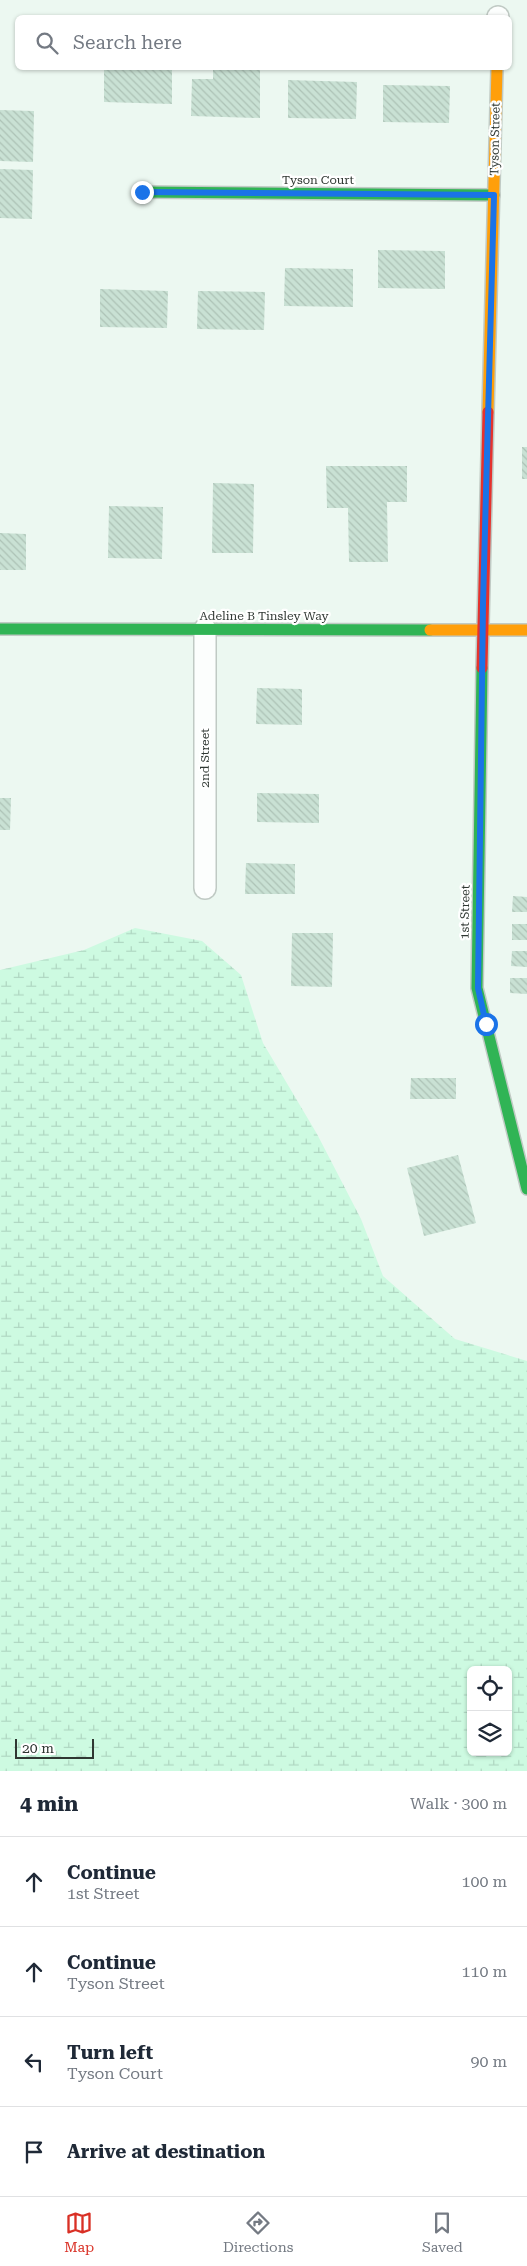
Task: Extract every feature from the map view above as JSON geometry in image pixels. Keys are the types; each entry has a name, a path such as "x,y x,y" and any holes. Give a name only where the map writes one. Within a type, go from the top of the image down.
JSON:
{"street":[{"name":"Tyson Street","path":"483,630 497,70"},
{"name":"Tyson Court","path":"142,192 494,195"},
{"name":"Adeline B Tinsley Way","path":"0,629 527,630"},
{"name":"2nd Street","path":"205,629 205,888"},
{"name":"1st Street","path":"483,630 478,988 527,1189"}],"green space":[{"path":"135,928 202,941 241,975 263,1043 317,1134 361,1219 383,1276 455,1339 527,1361 527,1771 0,1771 0,970 84,950"}],"building":[{"path":"104,70 172,70 172,104 104,102"},
{"path":"213,70 260,70 260,118 191,116 192,79 213,79"},
{"path":"288,80 357,82 356,119 288,118"},
{"path":"383,85 450,86 449,123 383,122"},
{"path":"0,110 34,111 33,162 0,161"},
{"path":"0,169 33,170 32,219 0,218"},
{"path":"378,250 445,251 445,289 378,288"},
{"path":"285,268 353,269 353,307 284,306"},
{"path":"100,289 168,291 167,328 100,327"},
{"path":"198,291 265,292 264,330 197,329"},
{"path":"522,447 527,447 527,479 522,479"},
{"path":"326,466 407,466 407,502 387,502 388,562 349,562 348,508 327,508"},
{"path":"213,483 254,484 253,553 212,553"},
{"path":"109,506 163,507 162,559 108,558"},
{"path":"0,533 26,534 26,570 0,570"},
{"path":"257,688 302,689 302,725 256,724"},
{"path":"257,793 319,794 319,823 257,822"},
{"path":"0,798 11,798 10,830 0,830"},
{"path":"246,863 295,864 295,894 245,894"},
{"path":"513,896 527,897 527,912 512,912"},
{"path":"512,924 527,924 527,940 512,940"},
{"path":"292,933 333,933 332,987 291,986"},
{"path":"512,951 527,951 527,967 511,966"},
{"path":"510,978 527,978 527,994 510,993"},
{"path":"411,1078 456,1078 456,1099 410,1099"},
{"path":"458,1155 476,1223 424,1236 407,1168"}],"traffic: fast":[{"path":"142,192 494,195"},
{"path":"0,629 430,630"},
{"path":"482,668 477,988 527,1189"}],"traffic: slow":[{"path":"488,412 497,70"},
{"path":"430,630 527,630"}],"traffic: jam":[{"path":"482,668 488,412"}],"route":[{"path":"142,192 494,195 483,604 478,988 486,1024"}]}
